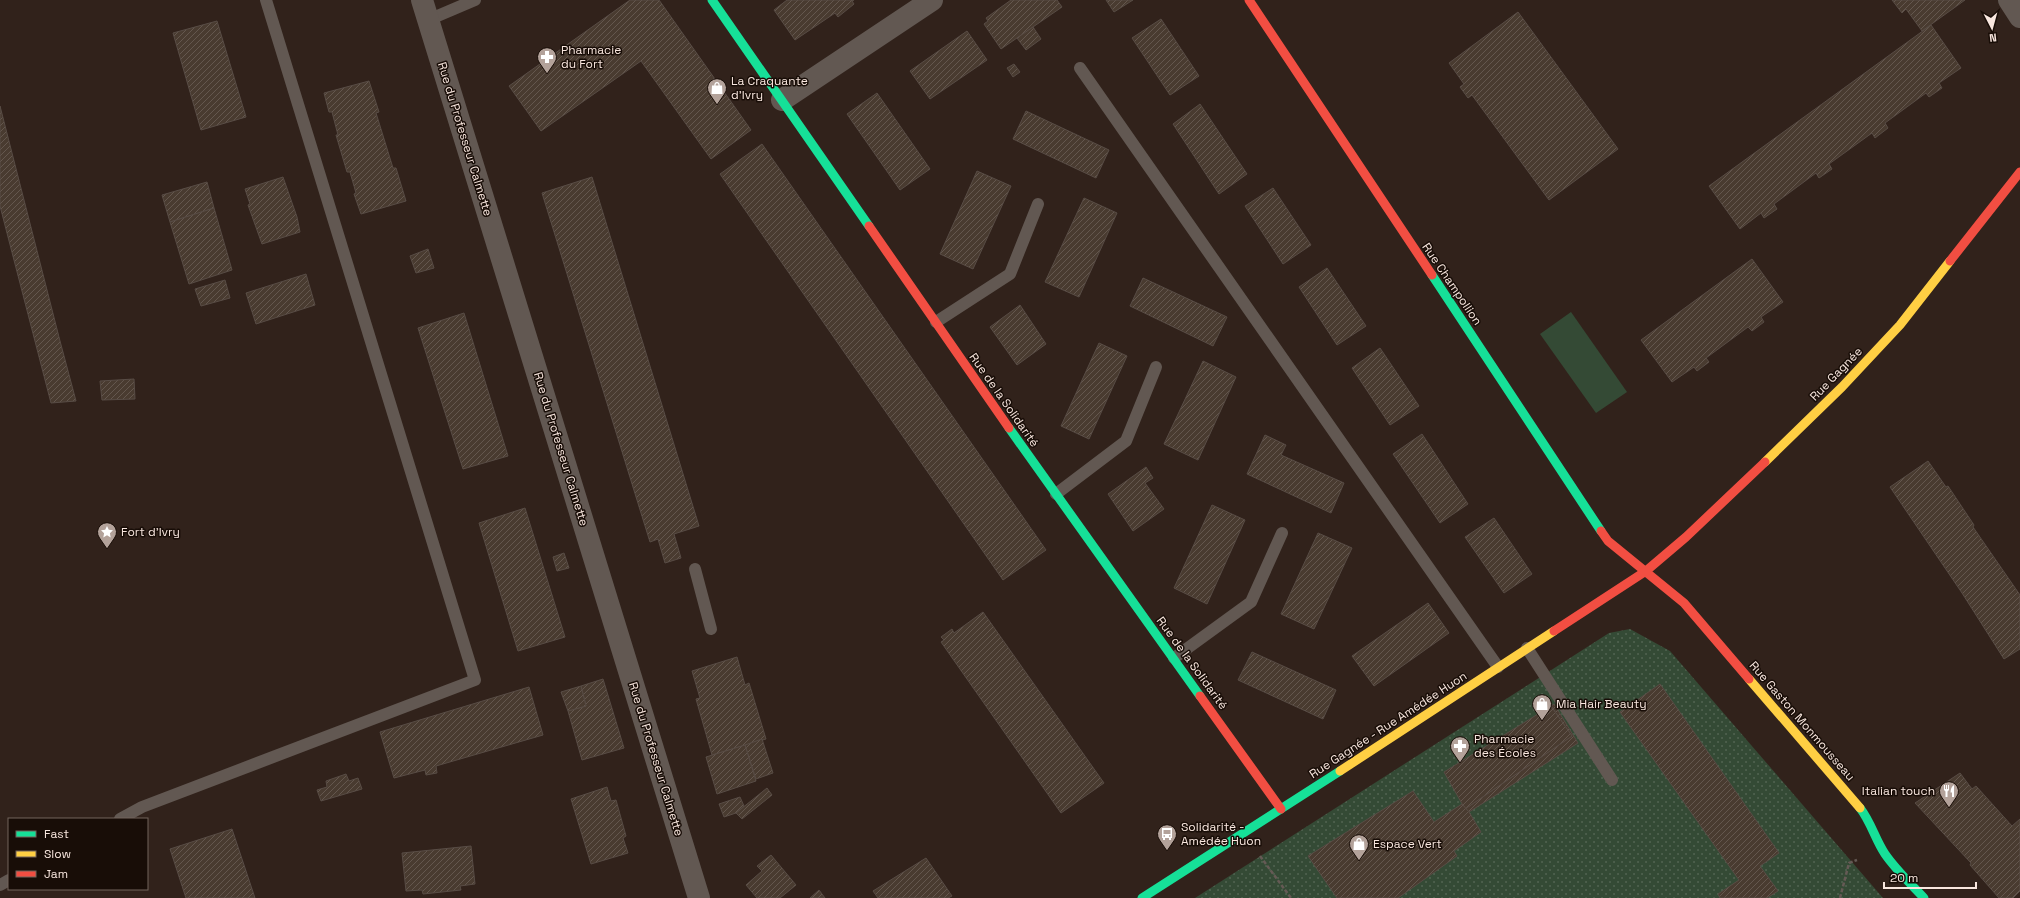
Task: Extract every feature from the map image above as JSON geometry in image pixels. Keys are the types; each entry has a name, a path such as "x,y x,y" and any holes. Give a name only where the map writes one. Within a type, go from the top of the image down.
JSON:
{"street":[{"name":"Rue de la Solidarité","path":"712,0 1056,494 1281,809"},
{"path":"782,100 932,0"},
{"name":"Rue Champollion","path":"1249,0 1608,541 1646,571"},
{"path":"2009,0 2020,17"},
{"name":"Rue du Professeur Calmette","path":"425,10 699,898"},
{"name":"Rue Gagnée","path":"1646,571 1686,537 1842,387 1900,325 2020,172"},
{"name":"Rue Gagnée - Rue Amédée Huon","path":"1142,898 1244,834 1646,571"},
{"name":"Rue Gaston Monmousseau","path":"1646,571 1684,603 1852,797 1867,817 1874,836 1886,855 1924,898"}],"lane":[{"path":"122,818 142,807 475,680 266,0"},
{"path":"425,10 475,0"},
{"path":"1080,68 1498,667"},
{"path":"936,322 1010,274 1038,204"},
{"path":"1056,494 1126,441 1156,367"},
{"path":"1174,658 1251,602 1282,533"},
{"path":"695,569 711,629"},
{"path":"1527,648 1612,780"}],"path":[{"path":"1244,834 1291,898"},
{"path":"1840,898 1849,863 1863,856 1872,868 1886,855"}],"green space":[{"path":"1571,312 1627,392 1596,413 1540,334"},
{"path":"1630,629 1670,651 1883,898 1195,898 1609,633"}],"building":[{"path":"630,0 659,0 751,130 711,159 641,61 541,131 509,86"},
{"path":"787,0 854,0 852,1 854,4 838,17 835,13 795,40 774,10"},
{"path":"1011,0 1057,0 1062,7 1001,49 984,24 988,21 986,18"},
{"path":"1106,0 1133,0 1114,12"},
{"path":"1892,0 1965,0 1922,31 1906,9 1902,13"},
{"path":"1518,12 1618,149 1549,200 1472,95 1468,98 1460,87 1464,84 1449,63"},
{"path":"1161,19 1199,76 1170,95 1132,38"},
{"path":"217,21 246,117 201,130 173,33"},
{"path":"1931,25 1961,68 1939,83 1942,88 1929,97 1926,93 1885,123 1888,128 1875,138 1872,133 1829,164 1832,169 1819,178 1816,173 1774,204 1777,209 1764,218 1761,213 1740,229 1709,186"},
{"path":"1033,27 1041,39 1026,50 1017,38"},
{"path":"967,31 987,60 930,99 910,71"},
{"path":"1014,64 1020,72 1013,77 1007,68"},
{"path":"369,81 379,112 376,113 393,168 396,168 406,201 361,214 354,194 356,193 350,172 347,172 336,135 338,135 332,112 329,112 324,93"},
{"path":"877,93 930,169 900,190 847,114"},
{"path":"1200,104 1247,174 1219,194 1173,124"},
{"path":"0,106 76,401 51,403 0,206"},
{"path":"1026,111 1109,150 1096,178 1013,139"},
{"path":"762,144 1046,550 1003,580 720,174"},
{"path":"977,171 1011,186 973,269 940,254"},
{"path":"283,177 297,217 300,232 262,244 248,205 250,204 245,189"},
{"path":"592,177 699,526 674,534 681,558 665,563 658,539 650,542 542,193"},
{"path":"207,182 214,208 170,222 162,195"},
{"path":"1273,188 1311,245 1283,264 1245,206"},
{"path":"1084,198 1117,213 1079,297 1045,282"},
{"path":"214,208 232,270 189,284 170,222"},
{"path":"428,249 434,268 416,273 410,256"},
{"path":"1752,259 1783,302 1761,317 1764,322 1752,331 1748,327 1706,358 1709,362 1697,371 1694,367 1672,382 1641,340"},
{"path":"1327,268 1366,326 1337,345 1299,287"},
{"path":"306,274 315,305 256,324 246,293"},
{"path":"1143,278 1227,317 1213,346 1130,306"},
{"path":"225,280 230,298 201,306 195,289"},
{"path":"1020,305 1046,344 1017,365 990,327"},
{"path":"464,313 508,456 463,469 418,328"},
{"path":"1099,343 1127,356 1089,439 1061,426"},
{"path":"1380,348 1419,406 1390,425 1352,368"},
{"path":"1203,361 1236,377 1198,460 1164,444"},
{"path":"134,379 135,399 102,400 100,381"},
{"path":"1422,434 1468,504 1440,523 1393,454"},
{"path":"1265,435 1286,445 1281,455 1344,483 1331,513 1247,474"},
{"path":"1928,461 1946,487 1948,486 1974,525 1973,527 2020,595 2020,649 2004,659 1962,593 1890,487"},
{"path":"1146,467 1153,478 1145,483 1164,509 1133,531 1108,494"},
{"path":"1212,505 1245,520 1207,604 1174,588"},
{"path":"525,508 565,637 518,651 479,523"},
{"path":"1494,518 1532,574 1504,593 1465,537"},
{"path":"1318,533 1352,548 1314,629 1281,614"},
{"path":"564,553 569,568 557,571 553,557"},
{"path":"1428,603 1449,633 1374,686 1352,656"},
{"path":"983,612 1104,783 1061,813 941,642 944,640 941,637 952,629 954,633"},
{"path":"1252,652 1336,690 1323,719 1238,680"},
{"path":"737,657 745,685 749,683 766,739 712,755 696,699 700,698 692,671"},
{"path":"603,679 624,748 582,760 568,711 586,706 581,686"},
{"path":"1660,684 1779,853 1760,866 1778,891 1767,898 1720,898 1718,894 1739,880 1620,712"},
{"path":"581,686 586,706 568,711 561,692"},
{"path":"529,687 543,735 436,766 437,773 426,775 425,770 394,778 380,732"},
{"path":"1554,704 1578,743 1469,812 1465,809 1572,736 1551,706"},
{"path":"1551,706 1572,736 1465,809 1444,772"},
{"path":"762,739 773,773 756,779 745,745"},
{"path":"745,745 756,781 717,794 706,757"},
{"path":"1960,773 1972,789 1976,786 2012,826 2020,819 2020,891 2013,898 1999,898 1970,865 1971,863 1915,803"},
{"path":"346,774 349,781 358,778 362,789 321,801 317,790 327,787 326,781"},
{"path":"607,787 611,801 616,800 626,836 623,838 628,853 591,864 571,799"},
{"path":"767,788 772,795 742,819 736,813"},
{"path":"1413,791 1434,822 1462,804 1469,812 1481,832 1454,851 1457,856 1398,898 1337,898 1308,856"},
{"path":"740,797 744,806 736,813 724,817 719,804"},
{"path":"232,829 255,898 186,898 170,849"},
{"path":"471,846 475,884 460,886 461,890 423,894 422,890 406,891 402,853"},
{"path":"771,855 796,885 780,898 757,898 746,885 762,871 757,866"},
{"path":"926,858 952,896 948,898 878,898 873,891"},
{"path":"819,890 825,898 810,898"}],"traffic: fast":[{"path":"712,0 869,226"},
{"path":"1432,275 1601,531"},
{"path":"1009,428 1200,696"},
{"path":"1142,898 1340,771"},
{"path":"1860,808 1889,860 1924,898"}],"traffic: slow":[{"path":"1765,462 1842,387 1900,325 1950,261"},
{"path":"1340,771 1554,631"},
{"path":"1749,679 1860,808"}],"traffic: jam":[{"path":"1249,0 1432,275"},
{"path":"1950,261 2020,172"},
{"path":"869,226 1009,428"},
{"path":"1554,631 1646,571 1686,537 1765,462"},
{"path":"1601,531 1608,541 1684,603 1749,679"},
{"path":"1200,696 1281,809"}],"place":[{"name":"Pharmacie du Fort","path":"547,74"},
{"name":"La Craquante d'Ivry","path":"717,105"},
{"name":"Fort d'Ivry","path":"107,549"},
{"name":"Mia Hair Beauty","path":"1542,721"},
{"name":"Pharmacie des Écoles","path":"1460,763"},
{"name":"Italian touch","path":"1949,808"},
{"name":"Solidarité - Amédée Huon","path":"1167,851"},
{"name":"Espace Vert","path":"1359,861"}]}
